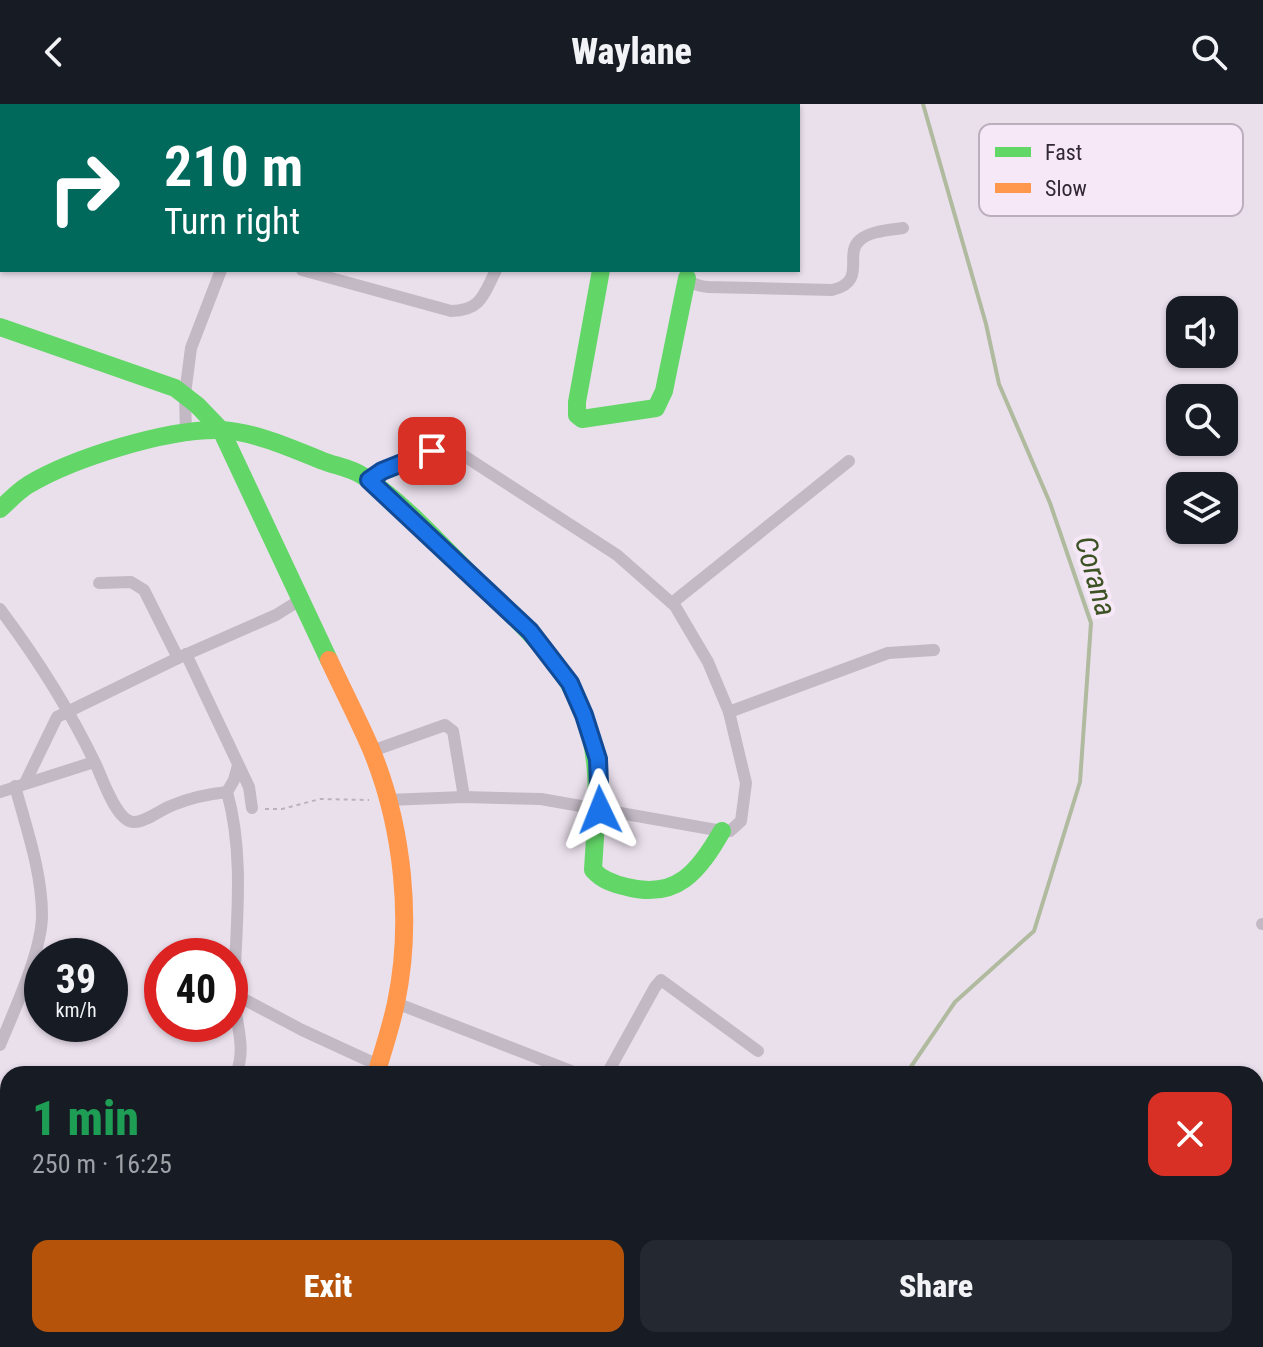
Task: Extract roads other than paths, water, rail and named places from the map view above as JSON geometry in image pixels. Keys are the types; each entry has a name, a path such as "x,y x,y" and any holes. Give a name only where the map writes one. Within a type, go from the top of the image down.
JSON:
{"street":[{"path":"686,274 696,285 708,287 832,290 841,288 854,272 854,250 858,240 903,228"},
{"path":"186,434 185,394 191,348 220,272"},
{"path":"309,272 451,311 465,311 478,303 495,272"},
{"path":"601,272 577,402 577,415 582,419 656,408 664,391 686,274"},
{"path":"0,327 146,377 185,394 221,430 372,751 395,830 403,896 402,957 396,1003 378,1066"},
{"path":"0,509 27,486 91,458 121,448 221,430 302,452 361,474 530,631 570,683 598,759 600,810 593,870 600,880 653,893 679,886 709,854 722,831"},
{"path":"369,480 382,471 432,451 455,450 617,555 672,603 708,662 729,712 746,783 741,821 730,831 541,799 464,797 387,800"},
{"path":"672,603 849,461"},
{"path":"99,583 131,582 144,590 182,656 249,787 252,808"},
{"path":"0,1045 38,942 42,917 20,785 57,717 182,656 276,615 300,600"},
{"path":"0,609 67,712 113,803 125,818 131,822 172,805 227,792"},
{"path":"729,712 888,653 934,650"},
{"path":"372,751 445,725 453,731 464,797"},
{"path":"0,792 94,762"},
{"path":"237,938 236,853 232,809 227,792 238,765"},
{"path":"611,1066 661,980 758,1051"},
{"path":"248,1001 370,1066"},
{"path":"396,1003 558,1066"},
{"path":"238,1066 241,1042"}],"waterway":[{"name":"Corana","path":"911,1066 955,1002 1034,931 1080,782 1091,623 1050,503 999,384 986,324 923,104"}]}
